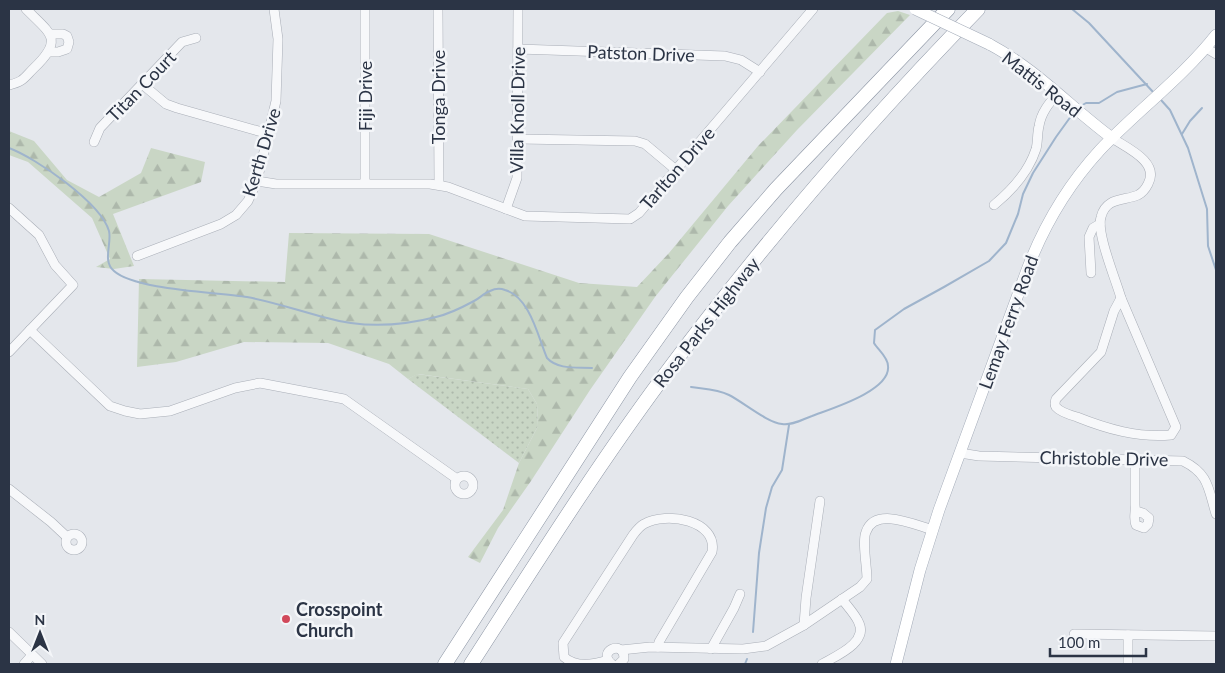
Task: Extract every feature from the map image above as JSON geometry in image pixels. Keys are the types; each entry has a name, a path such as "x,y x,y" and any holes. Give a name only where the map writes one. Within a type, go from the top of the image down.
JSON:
{"highway":[{"name":"Rosa Parks Highway","path":"445,664 630,377 692,290 730,242 782,182 948,9"},
{"name":"Rosa Parks Highway","path":"471,664 600,466 714,310 856,138 978,9"}],"main road":[{"name":"Mattis Road","path":"915,9 989,44 1020,62 1112,138"},
{"name":"Lemay Ferry Road","path":"896,664 912,600 933,530 1023,279 1042,233 1068,189 1081,172 1112,138 1206,48 1216,35"}],"street":[{"path":"9,85 20,82 49,52 52,41 50,34 26,9"},
{"name":"Kerth Drive","path":"137,256 221,224 231,218 248,201 257,180 276,101 278,39 274,9"},
{"name":"Fiji Drive","path":"365,9 365,183"},
{"name":"Tonga Drive","path":"438,9 438,185"},
{"name":"Villa Knoll Drive","path":"506,209 517,178 519,139 518,9"},
{"name":"Tarlton Drive","path":"257,180 276,184 365,183 438,185 525,216 630,219 639,213 813,9"},
{"path":"49,52 67,49 69,42 67,36 63,34 50,34"},
{"name":"Titan Court","path":"94,142 100,128 182,42 196,38"},
{"name":"Patston Drive","path":"518,48 725,56 741,60 760,72"},
{"path":"1206,48 1216,54"},
{"path":"142,84 166,104 269,134"},
{"path":"994,205 1022,176 1032,159 1038,141 1041,118 1047,106 1058,93"},
{"path":"1112,138 1148,164 1150,179 1147,186 1140,195 1113,201 1100,217 1100,230 1121,298 1176,427 1171,435 1126,433 1102,427 1056,407 1056,399 1101,352 1114,311 1121,298"},
{"path":"519,139 635,142 645,144 676,170"},
{"path":"9,208 39,235 55,265 74,285 9,352"},
{"path":"1091,273 1089,237 1093,228 1100,224"},
{"path":"30,330 110,406 125,412 140,414 170,411 235,388 256,383 344,399 456,479"},
{"name":"Christoble Drive","path":"960,453 979,456 1178,459 1196,468 1206,480 1216,514"},
{"path":"1136,459 1134,505 1136,511"},
{"path":"9,490 51,522 67,537"},
{"path":"804,625 820,501"},
{"path":"658,647 659,642 712,552 714,543 706,530 696,524 683,520 656,519 643,524 633,535 563,642 564,656 571,663 610,662 608,653 612,649 617,648 621,650 658,647 711,649 766,646 804,625 860,588 867,578 864,543 865,532 871,523 882,518 893,518 933,530"},
{"path":"711,649 740,594"},
{"path":"822,664 854,643 860,634 860,623 842,599"},
{"path":"9,632 42,664"},
{"path":"1074,634 1216,636"},
{"path":"1128,635 1128,664"},
{"path":"619,664 624,659 624,654 621,650"},
{"path":"24,664 32,656"}],"green space":[{"path":"898,11 910,15 797,130 728,206 655,297 498,528 480,563 468,557 503,510 519,463 538,426 537,404 528,389 418,374 408,379 389,364 328,343 244,342 176,362 137,367 139,279 285,282 289,233 429,234 579,283 637,287 669,253 758,146 887,13"},
{"path":"9,131 34,141 67,180 99,197 141,173 151,148 205,162 201,182 113,214 134,266 114,269 96,267 110,259 92,218 28,162 9,155"},
{"path":"417,374 528,389 537,404 538,426 519,463 408,379"}],"waterway":[{"path":"1072,9 1089,23 1154,93"},
{"path":"1079,107 1086,103 1099,103 1117,92 1147,84"},
{"path":"1161,100 1170,110 1188,148 1207,209 1208,246 1216,270"},
{"path":"1182,134 1190,121 1202,108"},
{"path":"691,387 724,393 770,420 786,424 797,422 845,404 870,391 886,375 888,366 885,357 874,343 875,330 904,309 989,261 1006,243 1018,214 1023,194 1033,173 1074,112"},
{"path":"9,148 21,153 50,171 81,195 94,208 104,220 109,231 108,257 110,267 124,277 157,286 267,301 340,321 382,325 436,317 461,308 492,290 503,289 514,294 527,309 547,358 551,362 574,368 592,368"},
{"path":"753,632 759,553 766,508 772,487 782,470 789,425"},
{"path":"745,664 747,659"}],"place":[{"name":"Crosspoint Church","path":"286,619"}]}
